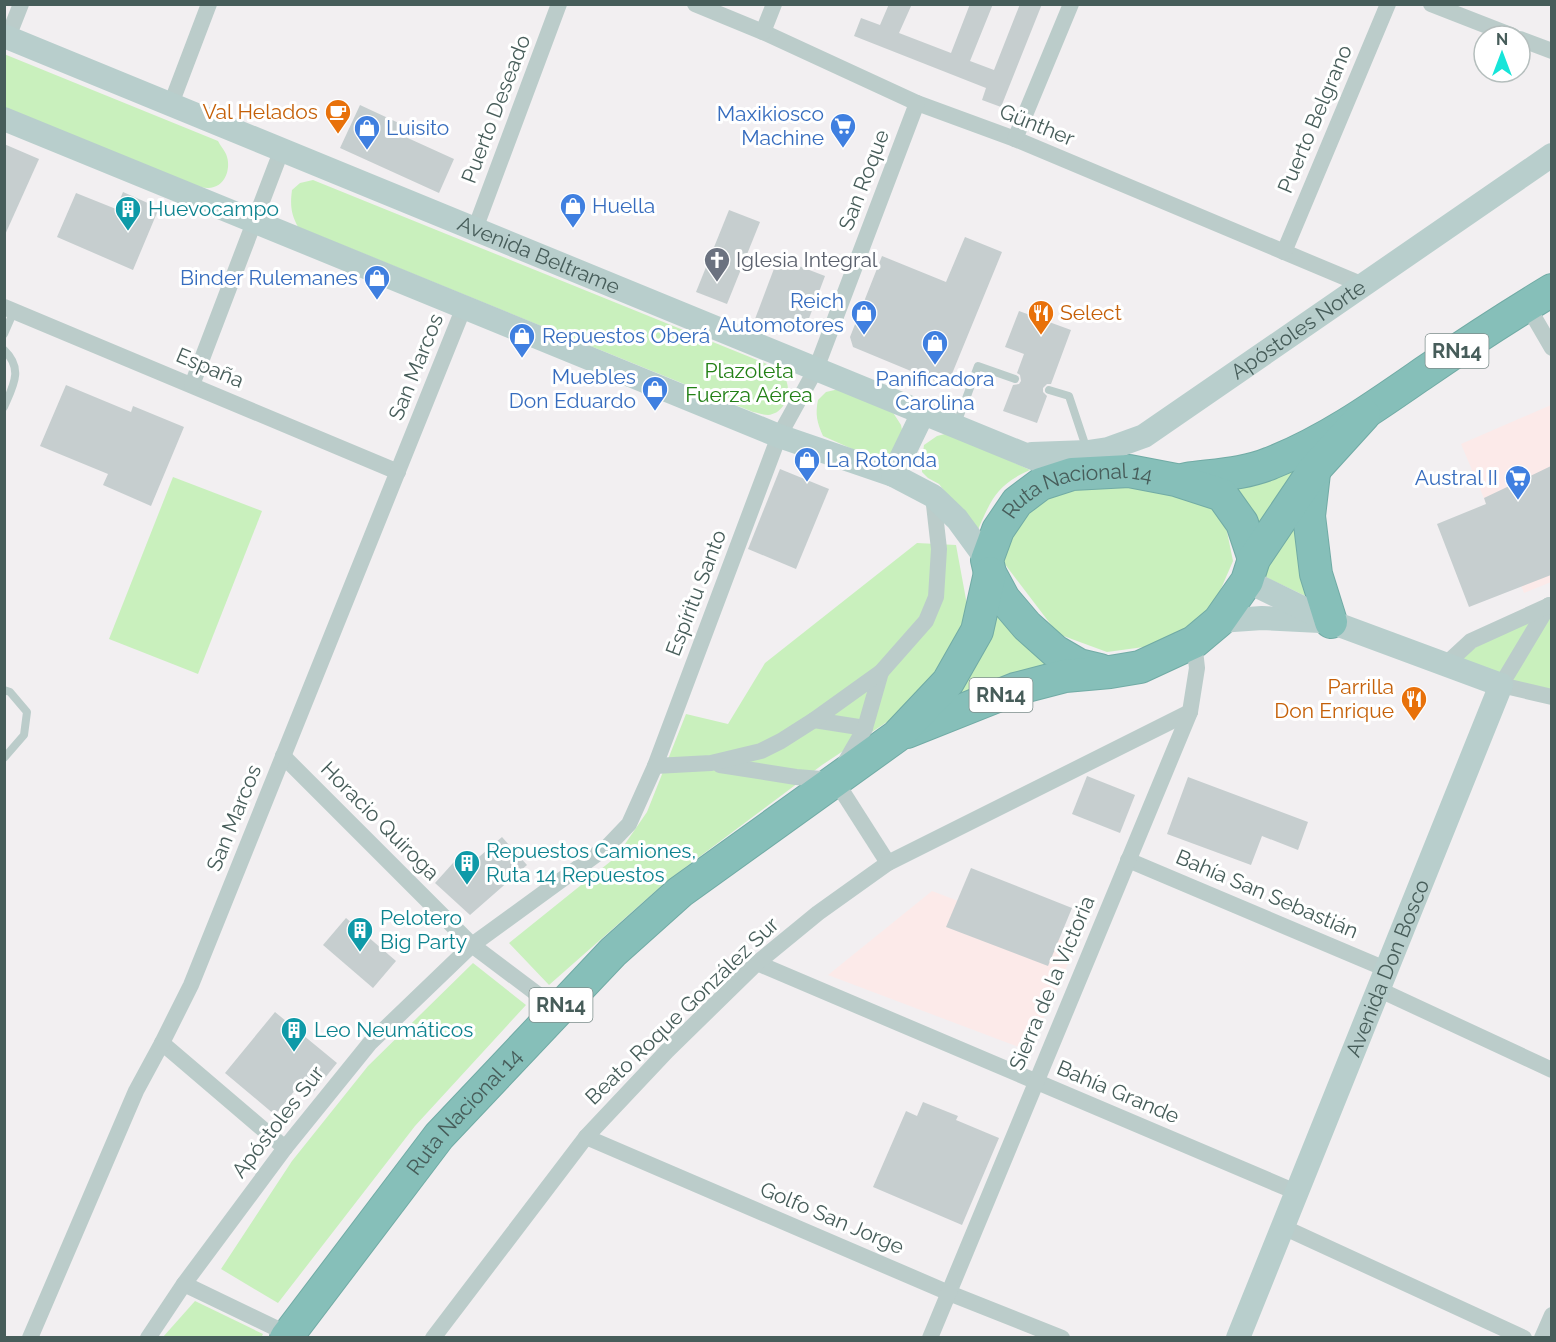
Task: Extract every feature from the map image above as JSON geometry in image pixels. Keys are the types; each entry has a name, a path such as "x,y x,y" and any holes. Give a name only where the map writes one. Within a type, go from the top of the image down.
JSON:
{"highway":[{"name":"Ruta Nacional 14","path":"1176,480 1235,472 1270,464 1364,415 1539,297"},
{"name":"Ruta Nacional 14","path":"897,736 1016,689 1065,676 1140,667 1194,642 1219,621 1314,470 1364,415"},
{"name":"Ruta Nacional 14","path":"287,1336 439,1136 613,952 680,892 897,736 948,682 977,631 998,530 1017,502 1041,484 1080,463 1176,480 1222,495 1242,523 1250,570"},
{"path":"1314,470 1309,516 1316,574 1331,622"},
{"name":"Ruta Nacional 14","path":"989,567 1004,598 1027,626 1055,651 1079,665 1110,672"}],"main road":[{"name":"Avenida Beltrame","path":"6,37 1024,454 1080,463"},
{"path":"4,119 779,436 893,476 933,495 957,519 989,567"},
{"name":"Apóstoles Norte","path":"1080,463 1108,449 1144,436 1551,155"},
{"path":"893,476 923,412"},
{"path":"1250,570 1331,622 1501,685"},
{"path":"1219,621 1262,618 1331,622"},
{"name":"Avenida Don Bosco","path":"1238,1338 1501,685"}],"street":[{"path":"6,37 21,4"},
{"path":"171,104 209,4"},
{"name":"Puerto Deseado","path":"475,229 559,4"},
{"name":"Günther","path":"695,4 763,32 917,103 1015,139 1363,285"},
{"path":"763,32 774,4"},
{"path":"1015,139 1071,4"},
{"name":"Puerto Belgrano","path":"1284,252 1388,4"},
{"path":"1431,4 1482,24"},
{"path":"1532,44 1551,51"},
{"name":"San Roque","path":"779,436 816,369 917,103"},
{"path":"192,385 282,149"},
{"path":"1539,297 1551,348"},
{"name":"San Marcos","path":"30,1338 135,1091 191,985 464,307"},
{"name":"España","path":"9,309 398,472"},
{"name":"Espíritu Santo","path":"655,766 779,436"},
{"path":"655,766 711,763 761,751 814,720 881,672 926,621 936,597 939,549 933,495"},
{"path":"1445,665 1471,641 1550,604"},
{"name":"Avenida Don Bosco","path":"1501,685 1550,604"},
{"name":"Sierra de la Victoria","path":"930,1338 1190,712 1197,668 1194,642"},
{"path":"835,780 865,728 881,672"},
{"path":"1501,685 1551,698"},
{"name":"Beato Roque González Sur","path":"433,1338 586,1137 667,1051 757,963 818,913 888,863 1190,712"},
{"path":"814,720 865,728"},
{"name":"Horacio Quiroga","path":"283,756 472,945 557,1009"},
{"path":"711,763 796,777 835,780"},
{"name":"Apóstoles Sur","path":"148,1338 184,1284 285,1148 370,1044 472,945 609,846 629,824 655,766"},
{"path":"835,780 888,863"},
{"name":"Bahía San Sebastián","path":"1128,860 1384,980 1551,1070"},
{"name":"Bahía Grande","path":"757,963 1296,1192"},
{"path":"162,1043 285,1148"},
{"name":"Golfo San Jorge","path":"586,1137 949,1293 1062,1338"},
{"path":"1283,1227 1524,1338"},
{"path":"184,1284 287,1336"},
{"path":"1542,1338 1551,1315"}],"lane":[{"path":"4,334 9,309"},
{"path":"4,350 13,358 16,376 4,407"},
{"path":"956,426 978,366 1015,379"},
{"path":"1049,390 1069,396 1080,463"},
{"path":"4,690 10,692 27,712 24,735 4,758"}],"shaded area":[{"name":"Austral II","path":"1551,405 1551,582 1524,593 1461,444"},
{"path":"932,891 1076,946 1029,1051 828,975"}],"green space":[{"path":"4,54 218,141 228,159 226,176 219,185 214,187 193,185 5,108"},
{"name":"Plazoleta Fuerza Aérea","path":"313,180 777,368 788,385 785,402 774,414 753,412 298,227 292,209 292,190 300,183"},
{"path":"839,389 892,411 901,425 903,435 894,455 884,459 868,456 823,436 817,418 818,400 826,392"},
{"path":"949,433 1030,470 1009,482 996,495 977,532 939,484 922,472 924,445 937,436"},
{"path":"1316,463 1257,542 1217,477"},
{"path":"173,477 262,511 198,674 109,639"},
{"path":"1075,481 1129,488 1174,487 1202,496 1225,522 1233,561 1214,605 1166,644 1107,652 1058,634 1004,563 1004,536 1023,501"},
{"path":"1298,509 1314,600 1257,573"},
{"path":"917,543 956,545 970,621 944,668 896,716 822,765 667,881 549,985 509,943 616,857 647,812 686,714 728,724 765,663"},
{"path":"991,590 1065,666 943,707"},
{"path":"1551,604 1551,697 1445,665"},
{"path":"473,963 526,1005 415,1126 278,1303 221,1269 292,1161 368,1066"},
{"path":"195,1301 263,1334 261,1338 163,1337"}],"building":[{"path":"889,4 912,4 899,33 951,53 970,4 993,4 970,61 994,70 1020,4 1042,4 1001,107 982,100 986,88 854,36 861,18 880,25"},
{"path":"360,105 403,125 399,134 454,159 439,193 340,148"},
{"path":"4,144 39,159 4,237"},
{"path":"123,192 159,208 133,270 57,237 76,193 116,209"},
{"path":"729,210 760,222 727,304 696,292"},
{"path":"965,237 1002,252 947,386 853,347 850,337 882,256 946,282"},
{"path":"778,258 825,276 805,329 793,333 755,319"},
{"path":"1019,311 1071,330 1051,384 1043,388 1047,396 1037,423 1003,411 1013,385 1021,381 1017,373 1024,354 1005,347"},
{"path":"66,385 131,412 133,406 184,427 151,506 103,485 108,474 40,446"},
{"path":"1551,466 1551,575 1469,607 1437,524 1486,504 1484,498"},
{"path":"780,469 829,489 796,569 748,549"},
{"path":"1087,776 1135,795 1120,833 1072,814"},
{"path":"1188,777 1308,822 1298,850 1262,836 1251,865 1167,834"},
{"path":"502,837 527,865 470,915 435,883 462,853 472,863"},
{"path":"971,868 1072,908 1048,966 946,927"},
{"name":"Pelotero Big Party","path":"346,918 396,961 373,988 323,945"},
{"path":"275,1012 337,1063 312,1094 300,1084 275,1115 225,1073"},
{"path":"923,1102 958,1116 956,1120 999,1138 962,1225 873,1187 906,1111 917,1116"}],"place":[{"name":"Val Helados","path":"338,135"},
{"name":"Maxikiosco Machine","path":"843,149"},
{"name":"Luisito","path":"367,151"},
{"name":"Huella","path":"573,229"},
{"name":"Huevocampo","path":"128,232"},
{"name":"Iglesia Integral","path":"717,283"},
{"name":"Binder Rulemanes","path":"377,301"},
{"name":"Reich Automotores","path":"864,336"},
{"name":"Select","path":"1041,336"},
{"name":"Repuestos Oberá","path":"522,359"},
{"name":"Panificadora Carolina","path":"935,366"},
{"name":"Muebles Don Eduardo","path":"655,412"},
{"name":"La Rotonda","path":"807,483"},
{"name":"Austral II","path":"1518,501"},
{"name":"Parrilla Don Enrique","path":"1414,722"},
{"name":"Repuestos Camiones, Ruta 14 Repuestos","path":"467,886"},
{"name":"Pelotero Big Party","path":"360,953"},
{"name":"Leo Neumáticos","path":"294,1053"}]}
